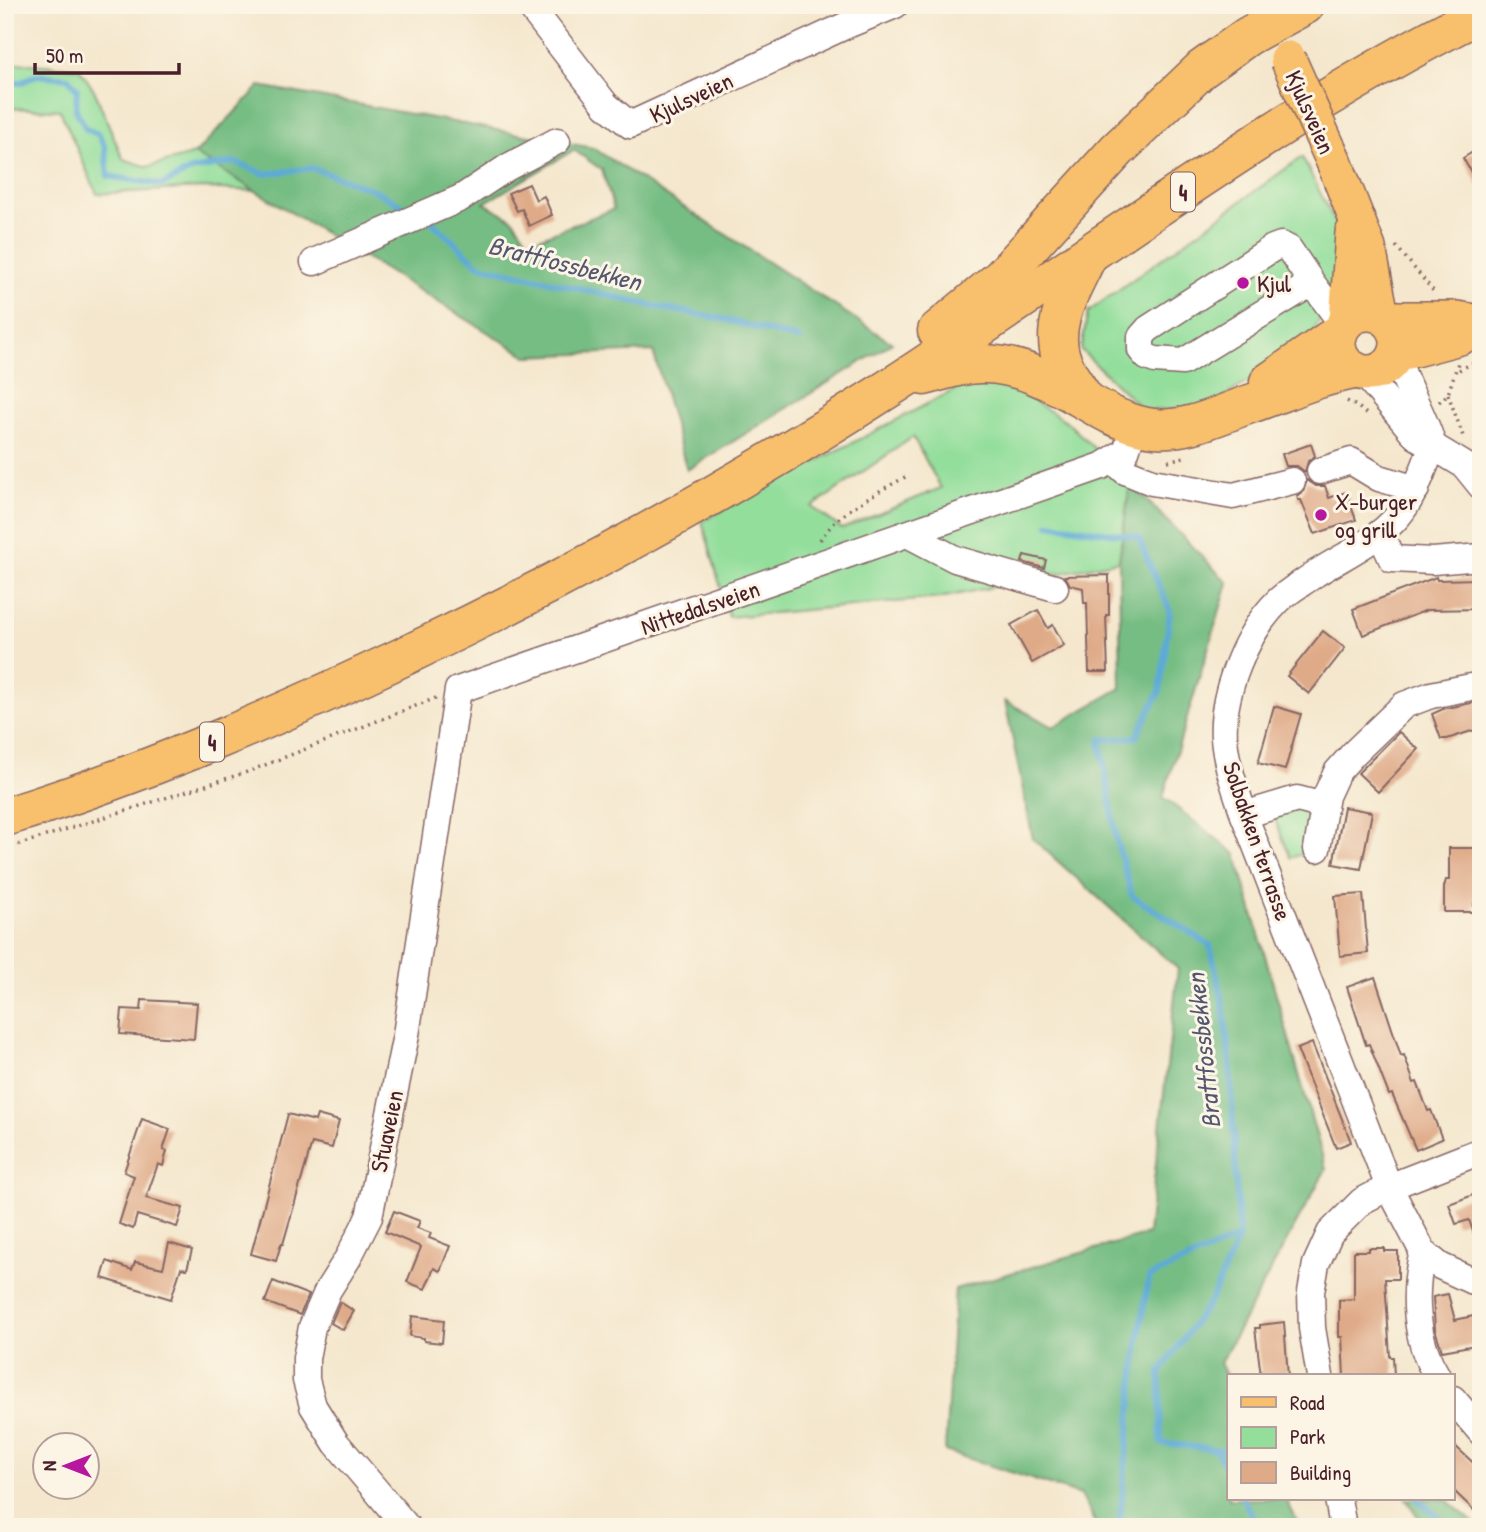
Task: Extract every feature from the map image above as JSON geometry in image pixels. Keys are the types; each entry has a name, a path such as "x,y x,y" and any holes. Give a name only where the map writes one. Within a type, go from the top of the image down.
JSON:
{"highway":[{"name":"4","path":"819,432 1001,278 1116,150 1192,78 1267,14 1305,5"},
{"name":"4","path":"5,817 161,762 366,675 475,623 652,531 895,384 1297,116 1481,13"},
{"name":"4","path":"1085,400 1062,362 1058,334 1064,306 1088,254"},
{"name":"4","path":"1246,406 1268,382 1343,327"},
{"name":"4","path":"895,384 957,368 995,364 1021,369 1085,400 1111,416 1156,428 1186,426 1215,418 1276,397 1319,377 1352,381"}],"main road":[{"name":"Kjulsveien","path":"1267,14 1335,164 1368,248 1384,317"},
{"name":"Kjulsveien","path":"1343,327 1355,220"},
{"path":"1384,317 1396,331 1396,354 1382,370 1352,381 1337,345 1343,327 1359,313 1384,317 1457,319 1481,325"},
{"path":"1396,354 1460,337 1481,325"}],"street":[{"name":"Kjulsveien","path":"529,5 606,105 631,125 895,5"},
{"path":"314,262 461,198 508,167 557,141"},
{"path":"1312,283 1184,362 1155,360 1147,357 1141,350 1141,337 1148,329 1273,248 1282,245 1289,249 1343,327"},
{"path":"1396,354 1402,377 1427,425 1433,445"},
{"path":"1352,381 1416,436 1433,445 1476,479"},
{"path":"1135,424 1119,466 1152,482 1233,496 1292,481"},
{"name":"Solbakken terrasse","path":"1433,445 1416,489 1398,516 1380,533 1278,601 1258,624 1239,660 1224,716 1224,739 1229,769 1244,815 1389,1187 1423,1252 1440,1266 1481,1285"},
{"path":"1320,471 1351,461 1379,478 1416,489"},
{"name":"Nittedalsveien","path":"458,691 489,678 909,535 1119,466"},
{"path":"1380,533 1392,559 1433,561 1481,557"},
{"path":"909,535 956,559 1055,588"},
{"path":"1317,849 1326,796 1337,772 1404,705 1431,695 1481,685"},
{"name":"Stuaveien","path":"407,1527 336,1443 313,1406 306,1380 306,1358 312,1327 328,1290 369,1217 406,1035 458,691"},
{"path":"1244,815 1297,799 1324,806"},
{"path":"1320,1374 1312,1328 1311,1292 1316,1264 1330,1233 1362,1201 1389,1187 1481,1151"},
{"path":"1423,1252 1416,1277 1419,1328 1426,1359 1436,1374"},
{"path":"1454,1400 1481,1432"},
{"path":"1338,1500 1343,1527"}],"path":[{"path":"1396,246 1440,299"},
{"path":"1457,372 1481,359"},
{"path":"1430,405 1448,394 1457,372 1458,360"},
{"path":"1352,381 1358,407 1374,421"},
{"path":"1448,394 1476,479"},
{"path":"1119,466 1190,456"},
{"path":"797,574 838,518 907,476"},
{"path":"5,849 247,772 399,710 458,691"}],"green space":[{"path":"5,62 79,68 94,90 123,159 148,167 195,154 256,191 201,188 97,194 60,110 5,108"},
{"path":"260,86 593,148 892,343 687,470 653,351 527,356 195,154","holes":["574,150 602,170 614,209 529,242 513,219 484,203"]},
{"path":"1302,157 1341,234 1334,294 1305,348 1204,408 1144,411 1081,350 1088,312"},
{"path":"1006,384 1066,421 1130,483 1119,561 940,598 729,617 702,521 960,387","holes":["913,437 941,488 842,529 812,507"]},
{"path":"1130,483 1228,583 1163,797 1236,854 1326,1169 1220,1363 1227,1378 1227,1500 1286,1500 1300,1527 1098,1527 1081,1495 945,1451 955,1289 1148,1234 1178,969 1033,839 1005,701 1053,727 1121,688 1119,561"},
{"path":"1298,806 1318,813 1313,850 1291,858 1272,813"},
{"path":"1407,1500 1446,1500 1479,1527 1425,1527"}],"building":[{"path":"1481,147 1481,190 1463,158"},
{"path":"529,184 536,200 544,196 552,215 529,226 522,209 517,211 508,193"},
{"path":"1311,444 1315,456 1308,461 1305,472 1297,466 1286,466 1282,454"},
{"path":"1307,480 1316,486 1325,486 1329,498 1346,492 1356,520 1315,534 1297,496 1303,492"},
{"path":"1024,555 1046,560 1044,568 1022,562"},
{"path":"1109,575 1109,615 1106,615 1108,672 1089,672 1087,603 1084,603 1083,588 1070,585 1065,576"},
{"path":"1436,577 1437,580 1481,579 1481,609 1427,610 1363,635 1353,609"},
{"path":"1038,610 1048,628 1053,625 1064,645 1032,663 1011,625"},
{"path":"1323,631 1345,648 1309,694 1287,676"},
{"path":"1481,701 1481,728 1441,739 1432,714"},
{"path":"1274,706 1301,714 1285,770 1258,763"},
{"path":"1399,732 1418,749 1378,792 1358,773"},
{"path":"1344,807 1372,812 1361,869 1333,864"},
{"path":"1449,848 1479,848 1479,904 1474,904 1474,912 1444,912 1444,887 1446,880 1449,880"},
{"path":"1363,894 1368,953 1340,956 1335,896"},
{"path":"1375,977 1401,1056 1404,1055 1414,1083 1417,1082 1428,1111 1431,1110 1442,1139 1416,1150 1392,1094 1389,1095 1369,1044 1366,1045 1347,987"},
{"path":"142,1000 197,1003 194,1039 120,1034 122,1009 141,1010"},
{"path":"1312,1043 1351,1142 1336,1148 1297,1049"},
{"path":"288,1114 315,1121 317,1115 339,1121 332,1148 312,1143 276,1261 251,1254"},
{"path":"142,1119 170,1129 163,1150 167,1151 163,1166 158,1164 146,1198 183,1208 177,1227 137,1215 133,1229 119,1224 134,1176 124,1172"},
{"path":"1481,1192 1479,1248 1469,1220 1456,1224 1449,1204"},
{"path":"394,1211 420,1221 417,1228 431,1233 429,1238 450,1246 440,1271 434,1268 425,1289 407,1282 421,1247 385,1232"},
{"path":"169,1243 192,1250 187,1269 181,1268 171,1299 102,1278 107,1261 132,1270 135,1262 163,1268"},
{"path":"1369,1248 1384,1248 1384,1251 1398,1251 1398,1279 1385,1279 1390,1357 1393,1357 1394,1374 1344,1374 1342,1337 1339,1337 1339,1300 1354,1299 1354,1251 1369,1251"},
{"path":"273,1281 309,1295 300,1315 265,1302"},
{"path":"1448,1294 1455,1320 1478,1315 1481,1344 1442,1351 1435,1329 1433,1297"},
{"path":"340,1302 354,1311 343,1330 331,1323"},
{"path":"412,1316 444,1320 442,1343 410,1336"},
{"path":"1284,1322 1288,1374 1261,1374 1255,1328 1260,1328 1260,1325"},
{"path":"1454,1445 1481,1470 1481,1517 1454,1491"}],"waterway":[{"name":"Brattfossbekken","path":"5,83 22,82 36,75 68,78 77,89 76,110 86,129 98,134 105,147 108,176 162,185 191,170 234,162 265,174 312,168 374,190 412,211"},
{"name":"Brattfossbekken","path":"431,221 479,265 662,308 719,318 799,339"},
{"name":"Brattfossbekken","path":"1049,524 1138,537 1170,611 1160,691 1136,737 1100,740 1117,842 1132,896 1210,945 1223,1003 1230,1063 1239,1237 1212,1298 1160,1372 1161,1443 1227,1451"},
{"path":"1119,1527 1138,1342 1149,1277 1239,1237"},
{"path":"1216,1450 1227,1469"},
{"path":"1244,1500 1258,1527"},
{"name":"Brattfossbekken","path":"1418,1500 1449,1527"}],"place":[{"name":"Kjul","path":"1243,283"},
{"name":"X-burger og grill","path":"1321,515"}]}
